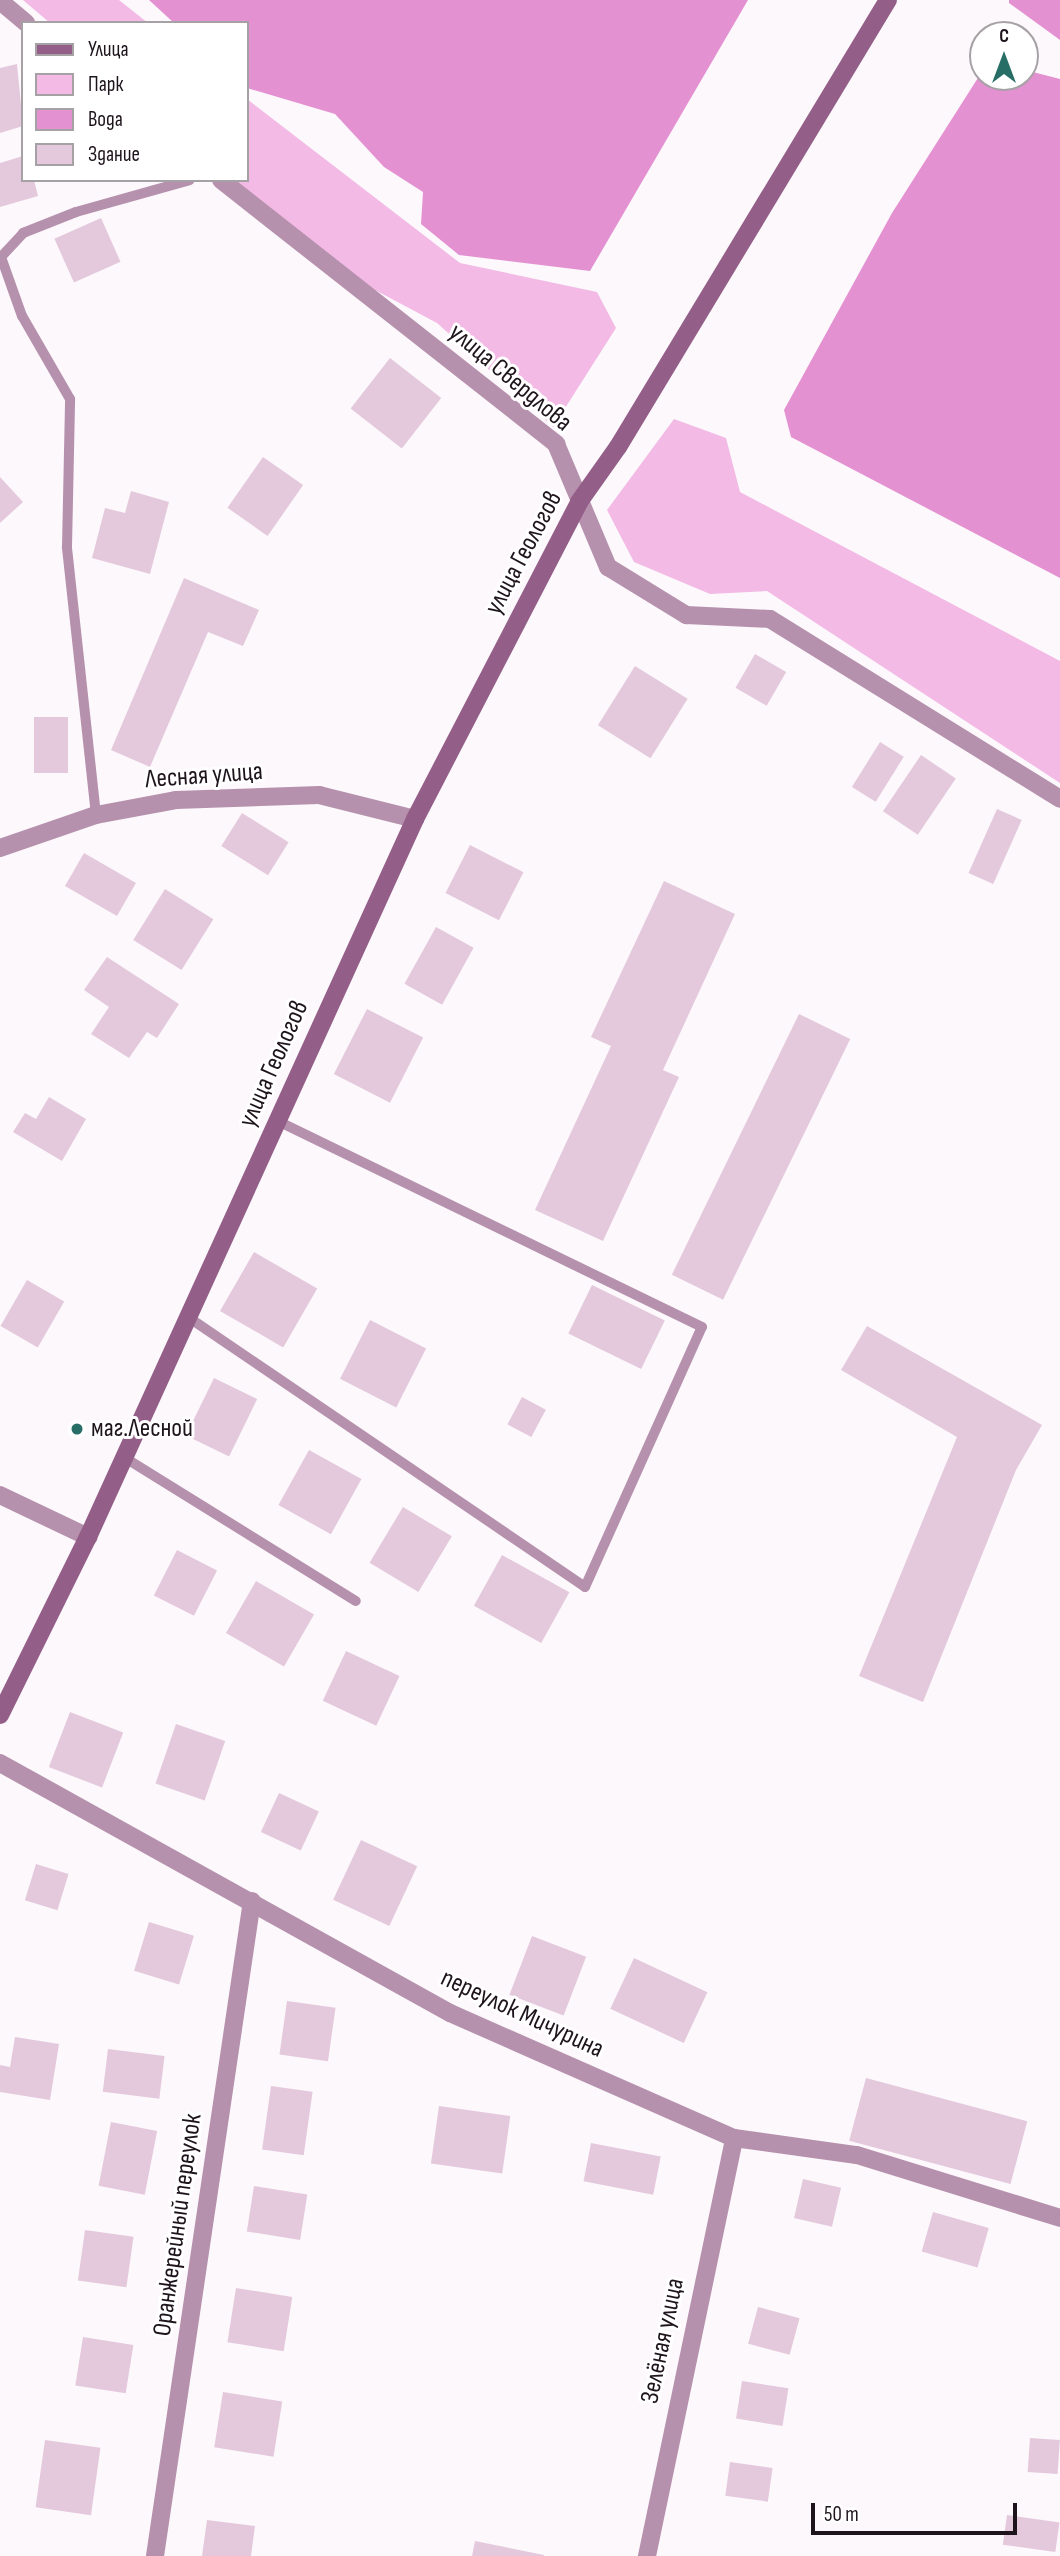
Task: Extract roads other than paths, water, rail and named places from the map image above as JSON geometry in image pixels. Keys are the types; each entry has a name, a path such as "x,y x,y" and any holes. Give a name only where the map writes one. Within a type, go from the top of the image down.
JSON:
{"street":[{"name":"улица Геологов","path":"0,1715 88,1537 122,1456 415,819 579,502 618,447 888,0"},
{"path":"0,1 24,21"},
{"name":"улица Свердлова","path":"224,182 556,444 608,567 686,615 770,619 1060,799"},
{"name":"Лесная улица","path":"0,848 96,815 176,800 319,795 415,819"},
{"path":"0,1495 88,1537"},
{"name":"переулок Мичурина","path":"0,1763 253,1901 450,2014 734,2138 857,2155 1060,2218"},
{"name":"Оранжерейный переулок","path":"155,2556 253,1901"},
{"name":"Зелёная улица","path":"647,2556 734,2138"}],"lane":[{"path":"96,815 67,547 69,399 22,316 1,257 33,228 183,182"},
{"path":"188,1317 585,1587 702,1327 276,1120"},
{"path":"122,1456 356,1601"}],"water":[{"path":"149,0 748,0 590,271 459,255 421,224 423,192 384,167 335,114 248,88 248,21 172,21"},
{"path":"1009,0 1060,0 1060,40 1039,25 1039,21 1034,21 1009,3"},
{"path":"1039,74 1060,79 1060,578 791,437 784,410 892,213 970,91 1039,91"}],"place":[{"name":"маг.Лесной","path":"77,1429"}]}
